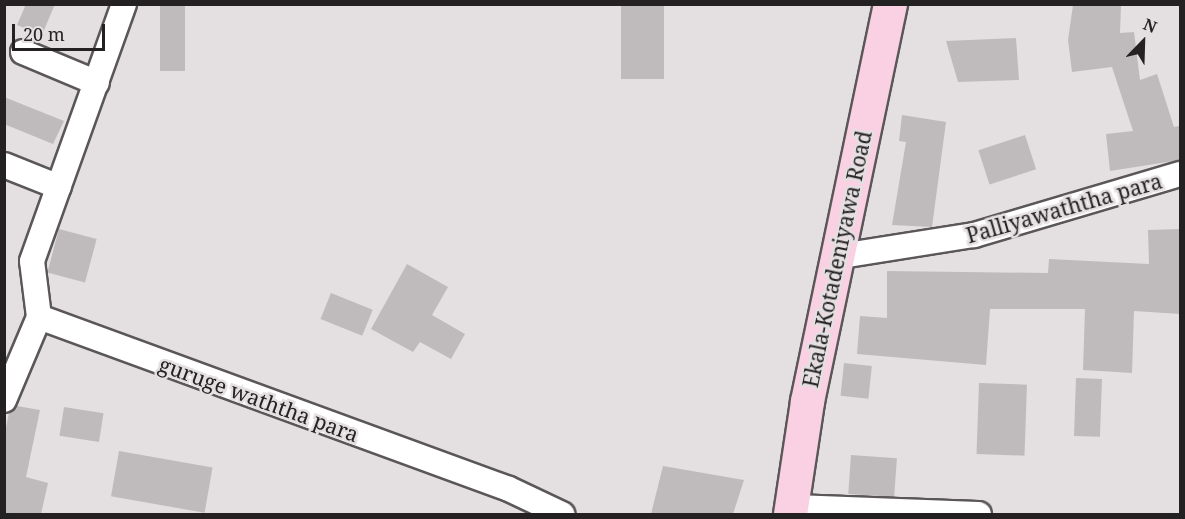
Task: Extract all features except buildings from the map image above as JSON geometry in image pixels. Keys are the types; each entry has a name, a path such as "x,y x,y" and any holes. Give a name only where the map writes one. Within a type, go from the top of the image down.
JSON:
{"main road":[{"name":"Ekala-Kotadeniyawa Road","path":"792,511 807,401 840,255 890,4"}],"street":[{"path":"4,400 39,317 32,261 124,4"},
{"path":"23,52 97,83"},
{"path":"4,165 59,187"},
{"name":"Palliyawaththa para","path":"840,255 974,235 1180,174"},
{"name":"guruge waththa para","path":"39,317 509,489 562,514"},
{"path":"792,511 979,514"}]}
